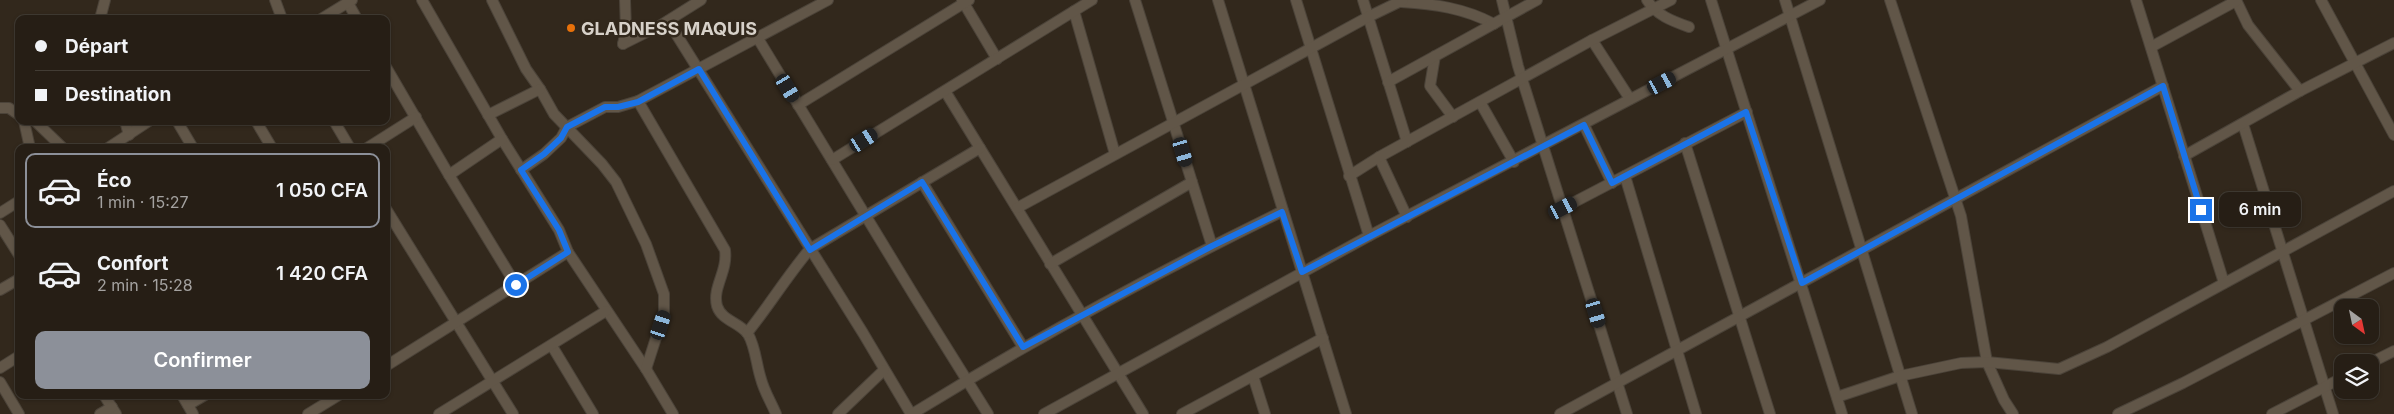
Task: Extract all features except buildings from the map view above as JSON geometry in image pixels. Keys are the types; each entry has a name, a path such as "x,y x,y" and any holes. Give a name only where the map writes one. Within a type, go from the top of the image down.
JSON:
{"street":[{"path":"101,15 105,0"},
{"path":"275,0 281,15"},
{"path":"422,0 502,139 559,230 568,252 646,369 673,414"},
{"path":"492,0 526,69 554,114 616,182 646,244 664,294 664,313 646,369"},
{"path":"625,0 626,30 623,44 668,21 701,0"},
{"path":"521,170 544,154 561,138 567,127 605,107 618,107 638,102 828,0"},
{"path":"832,160 1092,0"},
{"path":"1135,0 1212,246"},
{"path":"1218,0 1346,414"},
{"path":"1296,0 1369,236"},
{"path":"1362,0 1407,142"},
{"path":"1502,0 1522,78 1627,414"},
{"path":"1388,82 1537,0"},
{"path":"1647,0 1653,10 1676,22 1689,26"},
{"path":"1349,176 1378,156 1407,142 1592,40 1671,0"},
{"path":"1711,0 1842,414"},
{"path":"1785,0 1912,414"},
{"path":"1044,414 1369,236 1514,162 1820,0"},
{"path":"1890,0 1961,216 1987,362 2004,400 2013,414"},
{"path":"2136,0 2224,283"},
{"path":"2321,0 2394,135"},
{"path":"327,15 350,1 355,15"},
{"path":"798,105 965,1 997,59"},
{"path":"1017,208 1310,48 1402,1 1459,9 1474,13 1494,24"},
{"path":"2151,47 2236,1 2248,25 2300,91"},
{"path":"1074,11 1116,154"},
{"path":"668,21 863,333 911,414 1023,347 1212,246 1282,212"},
{"path":"757,37 988,414"},
{"path":"1592,40 1630,99"},
{"path":"2184,156 2300,91 2394,43"},
{"path":"1435,56 1430,86 1453,117"},
{"path":"390,74 448,175 516,285"},
{"path":"1560,414 2163,86"},
{"path":"488,115 540,89"},
{"path":"945,91 1143,414"},
{"path":"638,102 725,250 727,261 717,289 716,304 720,314 747,333 755,351 761,379 776,414"},
{"path":"1480,102 1514,162"},
{"path":"0,108 9,108 15,112"},
{"path":"1563,208 1746,112"},
{"path":"373,144 416,117"},
{"path":"2243,124 2333,414"},
{"path":"25,125 29,144"},
{"path":"39,125 59,144"},
{"path":"126,125 129,135"},
{"path":"115,144 143,125"},
{"path":"179,125 190,144"},
{"path":"258,125 270,144"},
{"path":"336,125 348,144"},
{"path":"1584,125 1612,183"},
{"path":"448,175 502,139"},
{"path":"1685,144 1770,414"},
{"path":"747,333 764,312 790,272 810,250 980,148"},
{"path":"1378,156 1406,217"},
{"path":"1625,176 1696,414"},
{"path":"922,182 1023,347"},
{"path":"1050,264 1192,182"},
{"path":"1837,396 1900,376 1961,363 1987,362 2059,369 2107,347 2394,190"},
{"path":"0,213 15,203"},
{"path":"390,215 458,322 513,414"},
{"path":"0,225 15,249"},
{"path":"390,364 568,252"},
{"path":"2118,414 2183,384 2394,273"},
{"path":"0,290 15,281"},
{"path":"439,414 606,311"},
{"path":"1182,414 1323,338"},
{"path":"552,346 593,414"},
{"path":"2379,358 2394,351"},
{"path":"0,368 15,359"},
{"path":"838,414 884,370"},
{"path":"1253,376 1265,414"},
{"path":"0,382 19,414"},
{"path":"2272,414 2334,382"},
{"path":"100,414 114,410 107,399"},
{"path":"184,399 191,410 201,399"},
{"path":"308,414 332,399"}],"place":[{"name":"GLADNESS MAQUIS","path":"571,28"}],"route":[{"path":"516,285 568,252 559,230 521,170 544,154 561,138 567,127 605,107 618,107 638,102 699,69 810,250 922,182 1023,347 1212,246 1282,212 1302,272 1584,125 1612,183 1746,112 1802,283 2163,86 2201,210"}]}
